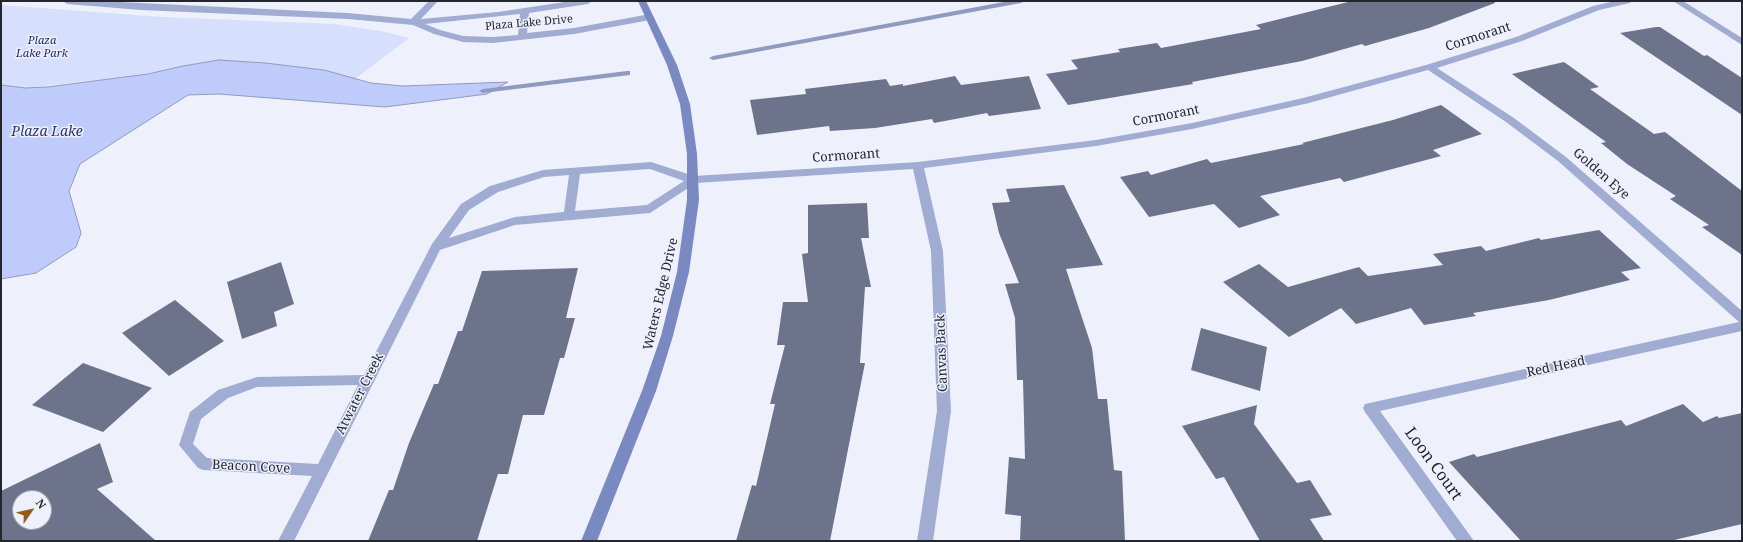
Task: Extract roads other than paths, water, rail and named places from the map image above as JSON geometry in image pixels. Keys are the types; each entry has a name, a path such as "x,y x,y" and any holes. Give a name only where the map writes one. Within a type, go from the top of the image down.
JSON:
{"street":[{"name":"Plaza Lake Drive","path":"67,1 348,16 413,22 498,15 588,1"},
{"path":"413,22 434,1"},
{"name":"Waters Edge Drive","path":"589,541 646,397 667,336 687,249 694,180 691,142 685,104 672,64 642,1"},
{"name":"Cormorant","path":"694,180 918,165 1096,144 1192,126 1305,101 1429,67 1519,39 1596,8 1627,1"},
{"path":"1677,1 1742,42"},
{"path":"522,37 524,11"},
{"name":"Plaza Lake Drive","path":"413,22 437,32 463,39 494,40 581,30 650,17"},
{"name":"Golden Eye","path":"1429,67 1510,120 1562,159 1742,318"},
{"name":"Atwater Creek","path":"286,541 367,380 436,248 465,207 494,188 543,174 652,165 694,180"},
{"name":"Canvas Back","path":"918,165 937,251 944,411 926,541"},
{"path":"569,215 575,171"},
{"path":"436,248 480,231 515,221 650,209 694,180"},
{"name":"Red Head","path":"1370,408 1742,326"},
{"name":"Beacon Cove","path":"321,470 203,464 186,445 195,416 223,394 257,382 367,380"},
{"name":"Loon Court","path":"1370,408 1466,541"}],"water":[{"name":"Plaza Lake","path":"219,60 265,63 324,70 371,83 403,86 508,82 487,94 385,107 219,94 188,95 80,164 69,191 81,233 76,247 36,273 1,279 1,85 25,88 47,87 148,74"}],"waterway":[{"path":"713,58 1021,1"},
{"path":"483,91 627,73"}],"park label":[{"name":"Plaza Lake Park","path":"42,47"}]}
